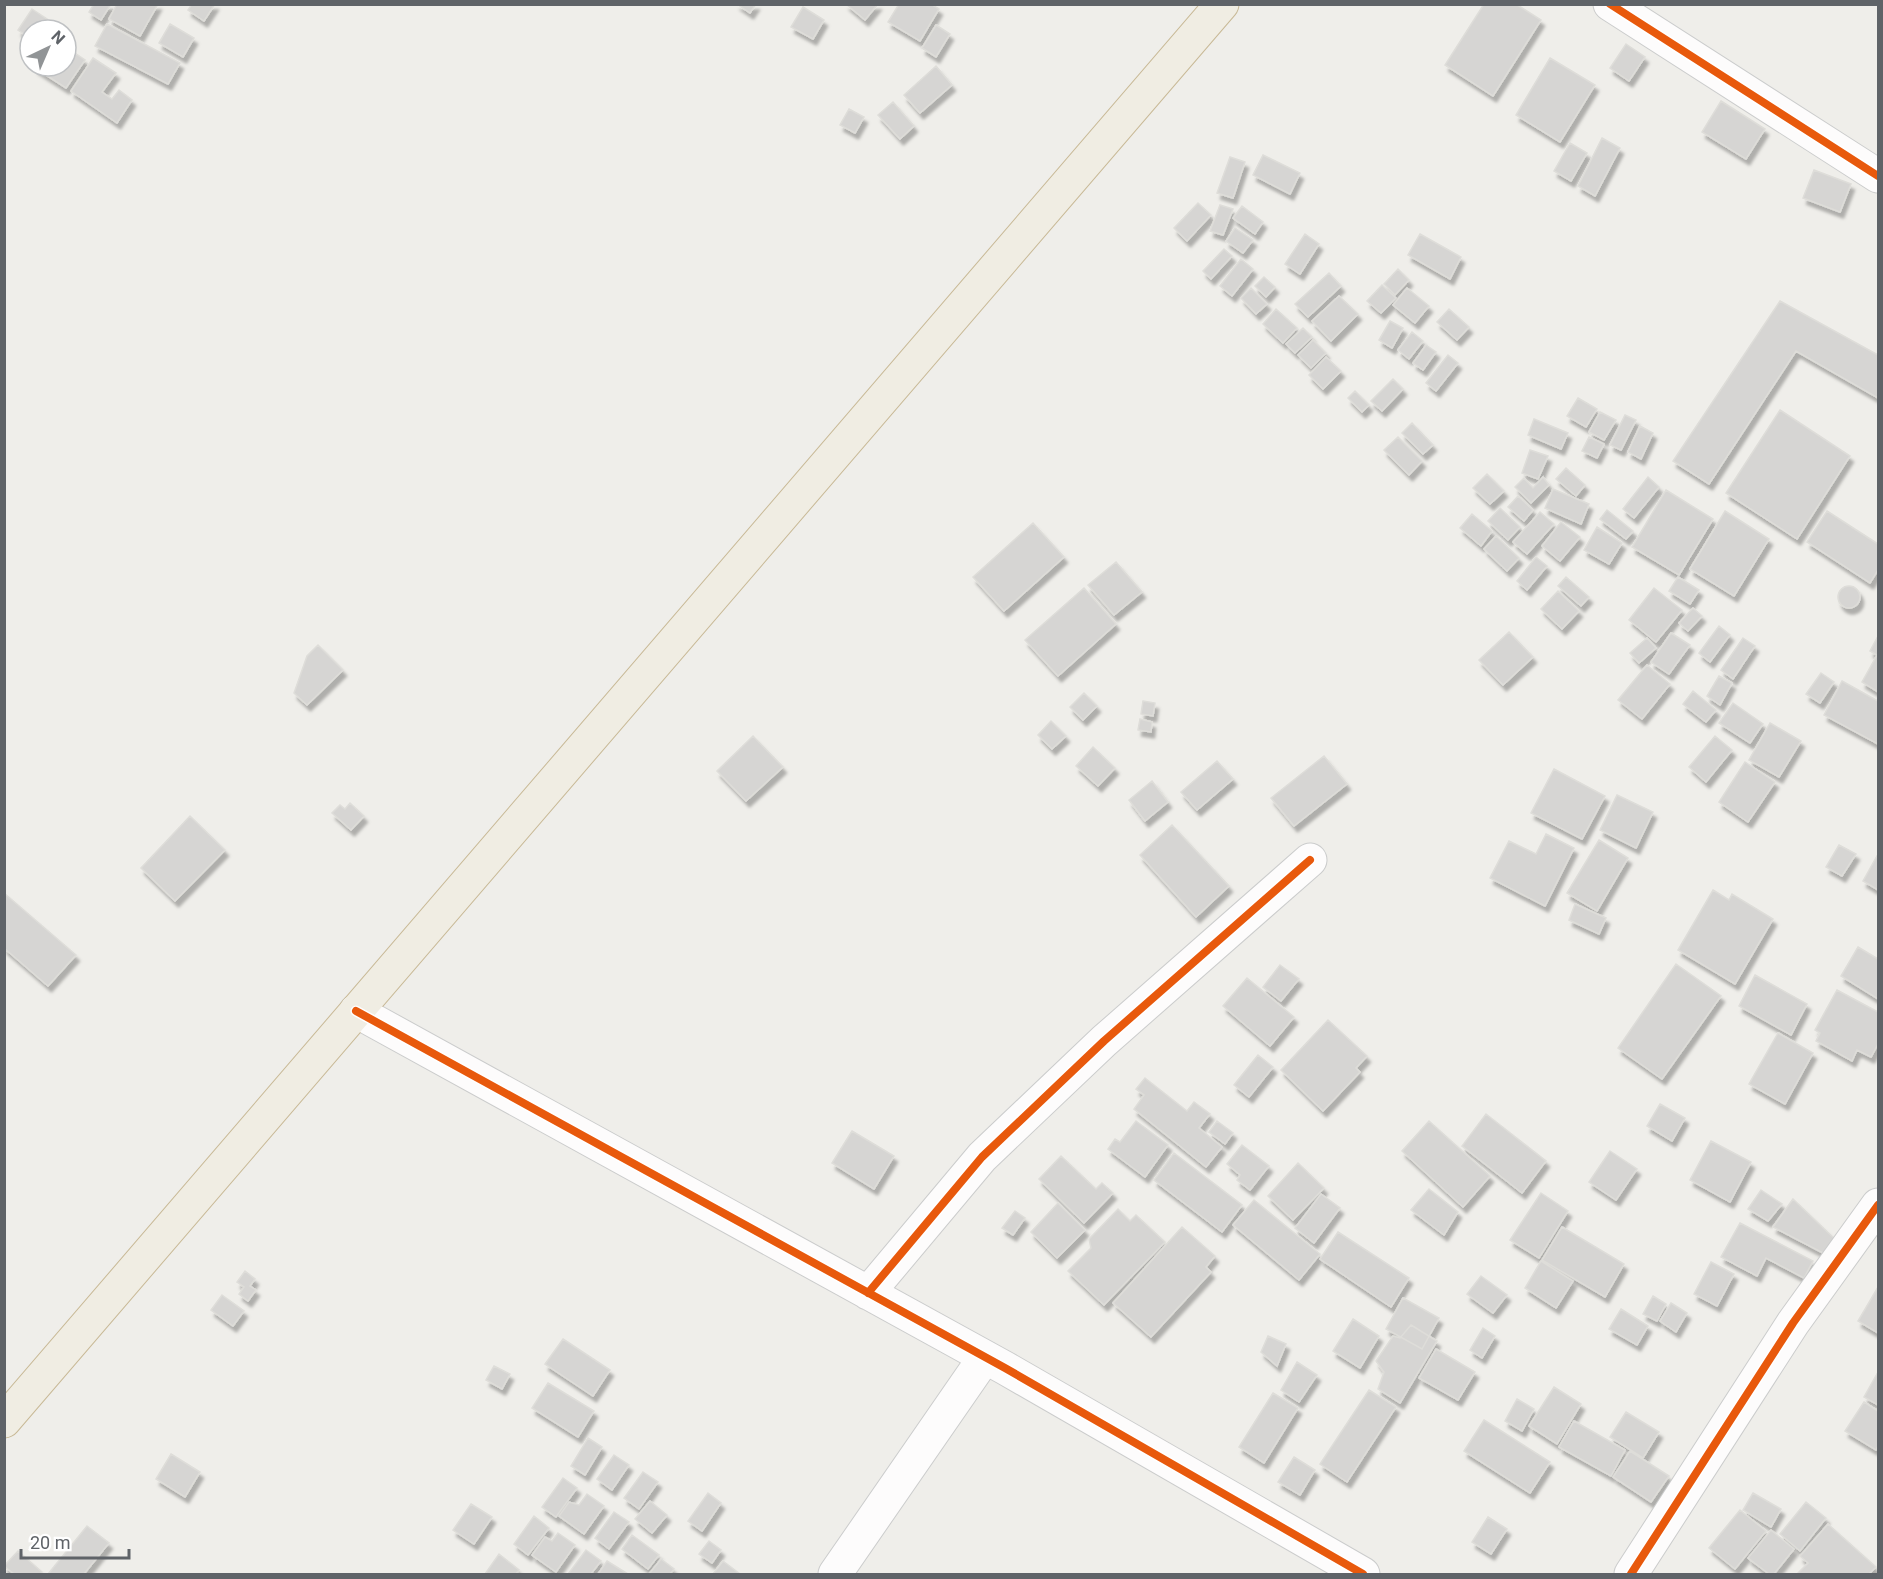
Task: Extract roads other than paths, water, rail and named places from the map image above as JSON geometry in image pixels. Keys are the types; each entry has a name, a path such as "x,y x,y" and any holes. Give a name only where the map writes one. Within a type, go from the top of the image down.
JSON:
{"highway":[{"path":"9,1407 356,1011 1222,4"}],"street":[{"path":"1610,4 1878,176"},
{"path":"868,1293 982,1157 1104,1041 1310,860"},
{"path":"356,1011 985,1357 1363,1575"},
{"path":"1631,1575 1793,1323 1878,1204"},
{"path":"835,1575 985,1357"}]}
